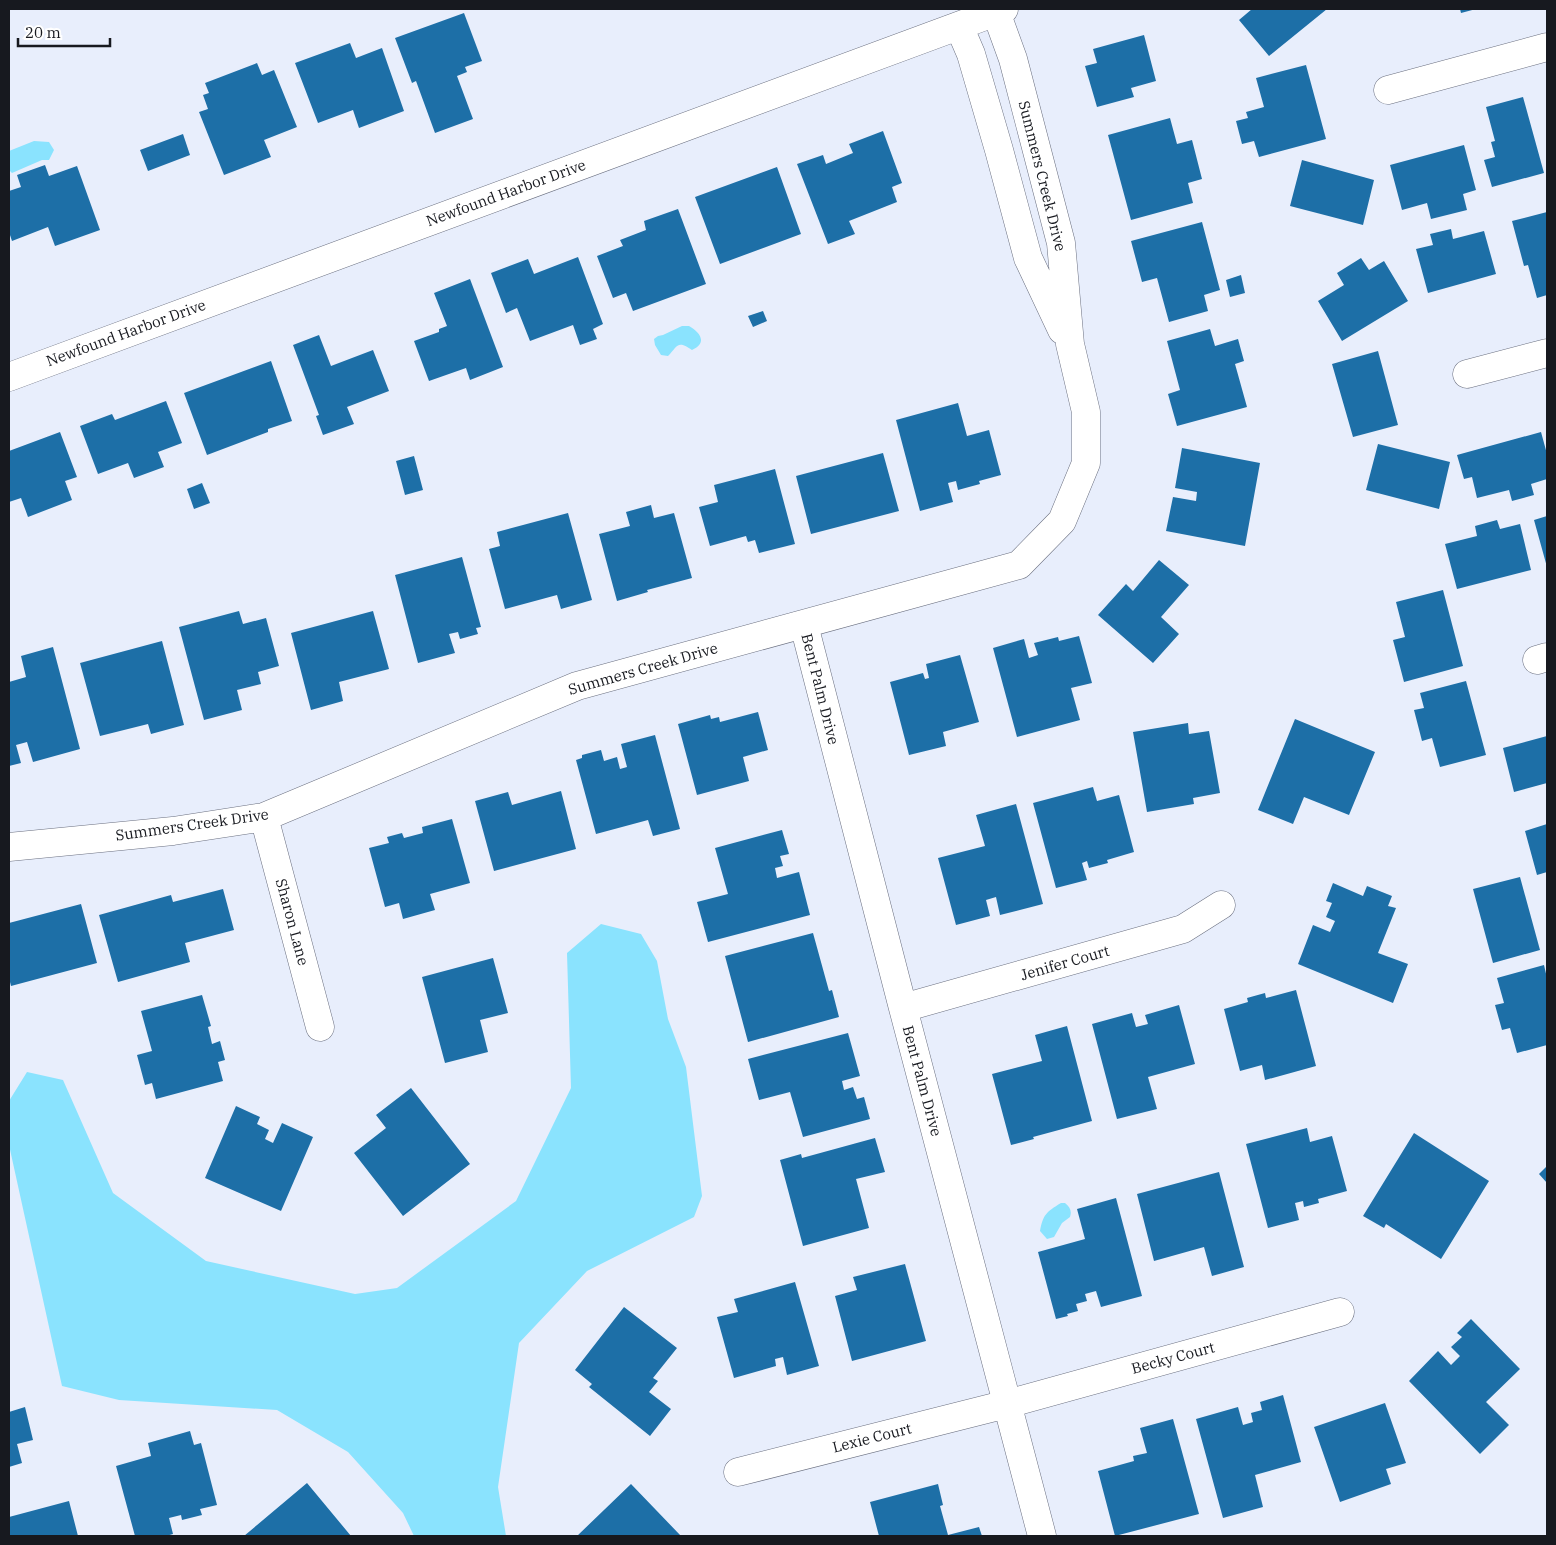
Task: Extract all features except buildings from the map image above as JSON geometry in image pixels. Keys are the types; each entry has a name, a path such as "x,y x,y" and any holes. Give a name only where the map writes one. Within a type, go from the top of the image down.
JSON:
{"street":[{"name":"Newfound Harbor Drive","path":"9,377 1000,10"},
{"name":"Summers Creek Drive","path":"9,847 173,831 264,817 576,686 1019,565 1062,521 1086,463 1086,412 1070,344 1061,243 1000,10"},
{"name":"Summers Creek Drive","path":"959,26 971,54 1028,258 1070,344"},
{"path":"1388,90 1547,47"},
{"path":"1467,374 1547,352"},
{"name":"Bent Palm Drive","path":"804,625 902,1008 1042,1536"},
{"name":"Sharon Lane","path":"264,817 320,1027"},
{"name":"Jenifer Court","path":"902,1008 1184,929 1221,905"},
{"name":"Becky Court","path":"1007,1404 1340,1312"},
{"name":"Lexie Court","path":"738,1472 1007,1404"}],"water":[{"path":"34,141 49,142 54,150 49,160 42,160 12,173 9,170 9,151"},
{"path":"682,326 689,326 699,334 701,338 700,344 692,350 680,345 668,356 661,355 654,339"},
{"path":"601,924 641,934 657,961 668,1019 686,1067 702,1196 694,1217 587,1271 519,1343 498,1487 506,1536 414,1536 403,1513 348,1452 277,1410 119,1400 62,1386 9,1145 9,1101 27,1072 63,1080 113,1193 206,1261 355,1294 397,1288 516,1201 571,1088 567,953"},
{"path":"1061,1203 1065,1203 1069,1208 1070,1217 1062,1223 1054,1237 1047,1239 1040,1231 1042,1221 1049,1212"}]}
